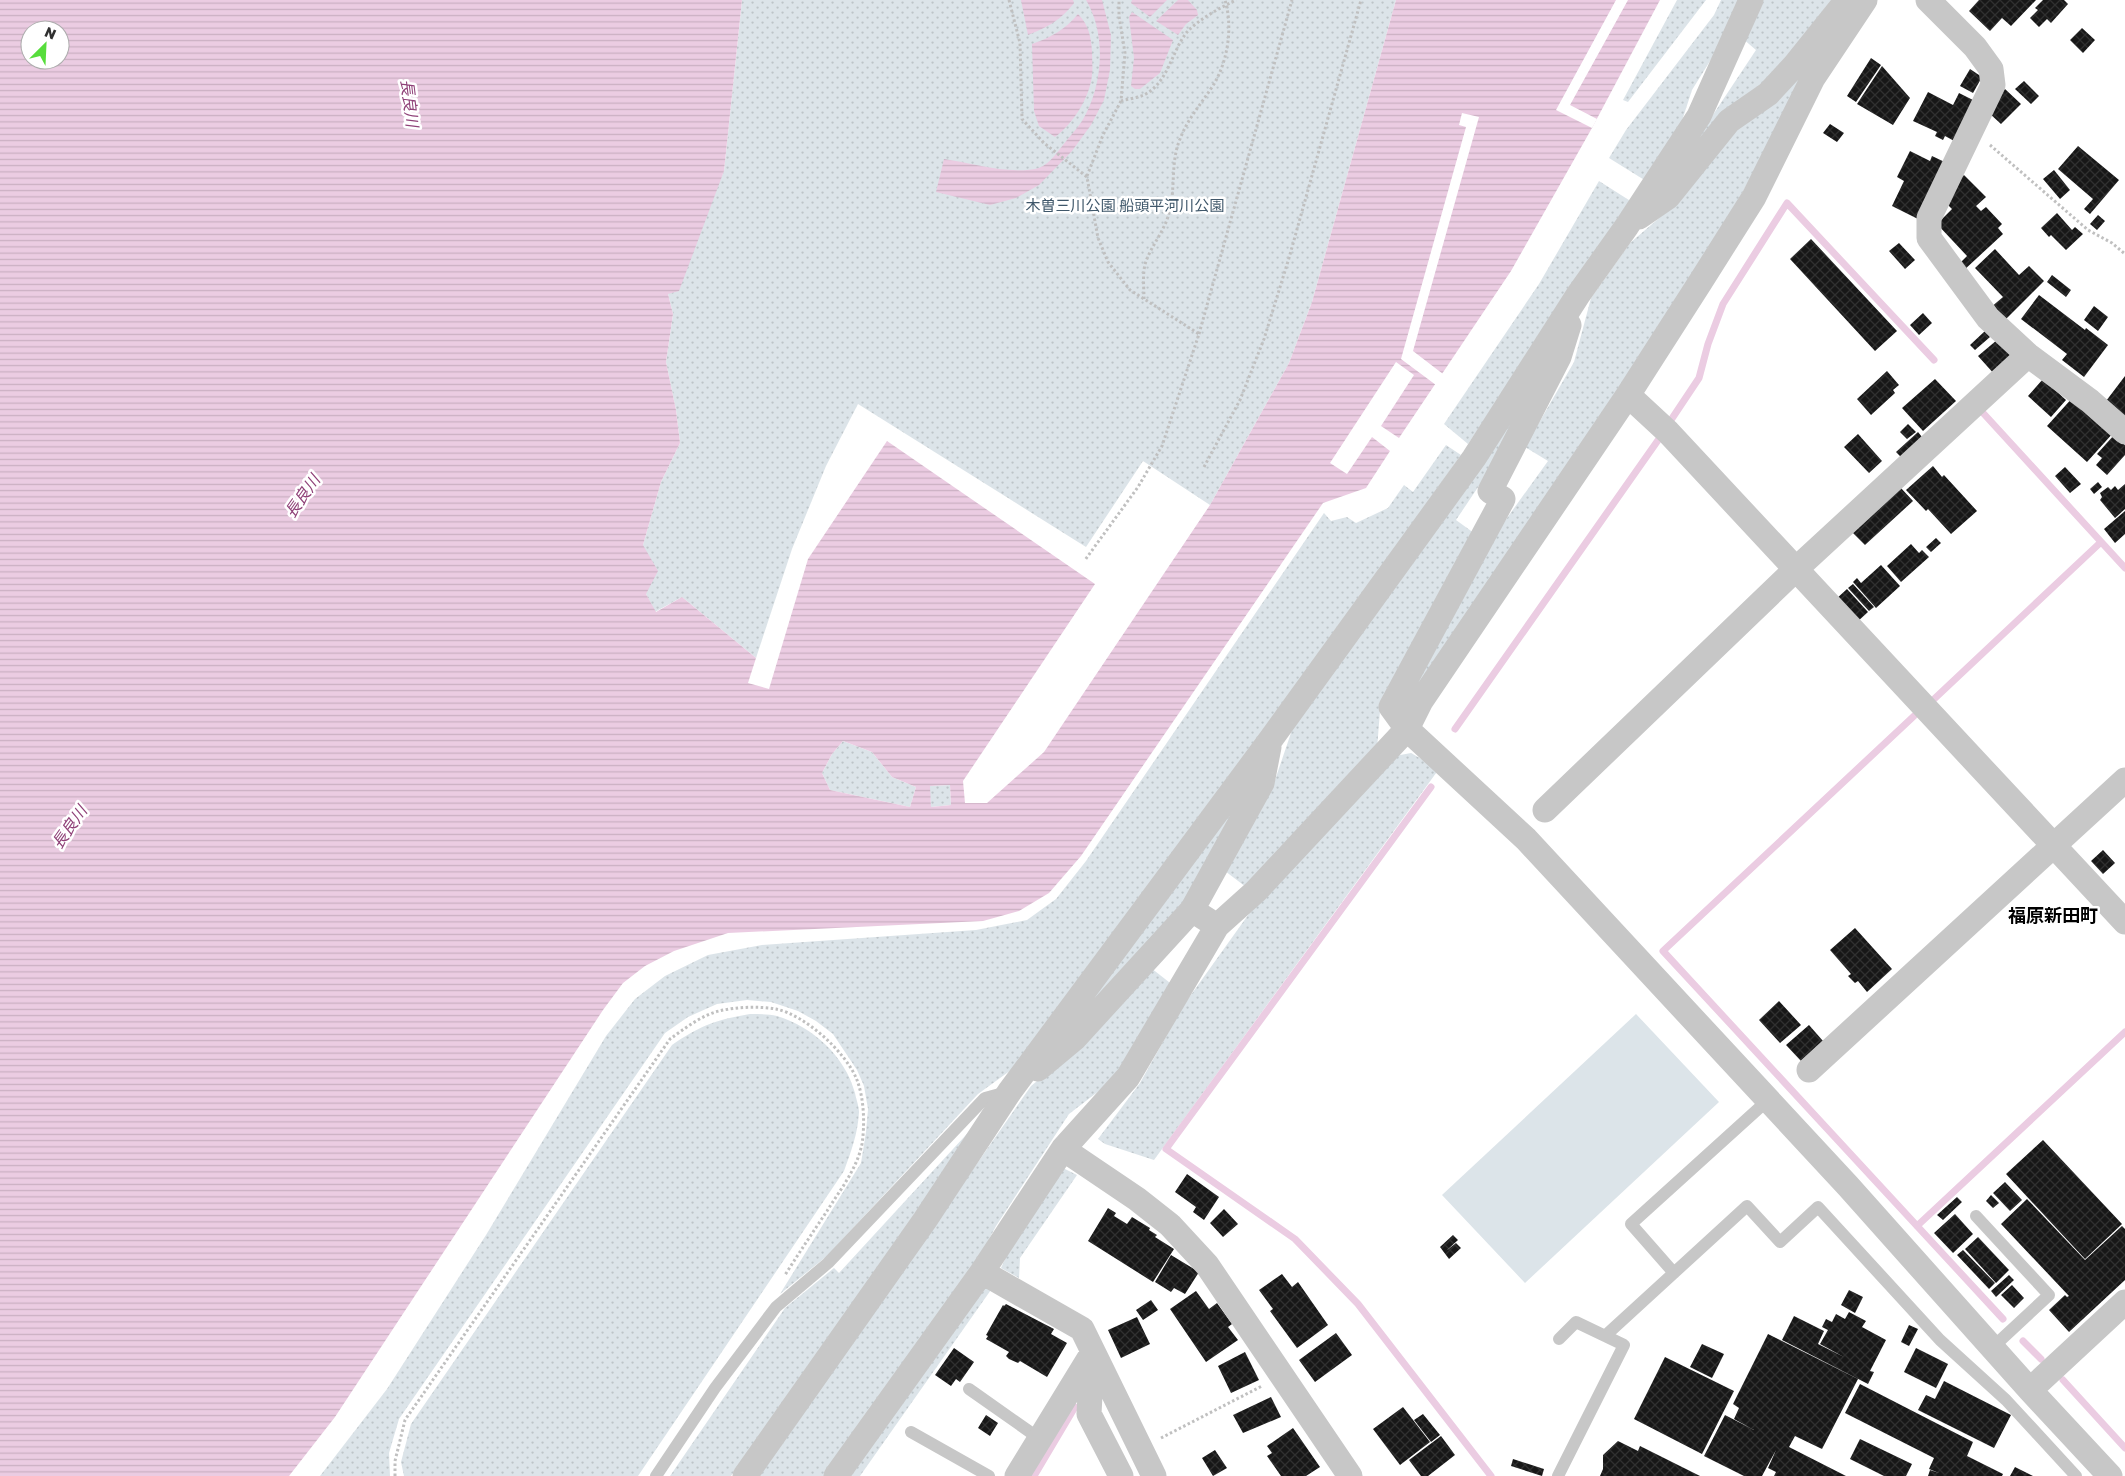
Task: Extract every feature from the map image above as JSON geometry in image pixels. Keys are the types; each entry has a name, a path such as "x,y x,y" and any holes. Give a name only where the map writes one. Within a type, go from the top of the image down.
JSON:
{"street":[{"path":"744,1476 925,1220 1010,1091 1271,739 1474,458 1578,295 1627,226 1699,116 1751,0"},
{"path":"1627,226 1668,196 1729,121 1768,94 1794,66 1847,0"},
{"path":"836,1476 982,1272 1063,1149 1128,1077 1217,926 1256,891 1407,729 1421,700 1628,395 1754,197 1814,78 1865,0"},
{"path":"1928,0 1975,47 1991,69 1993,86 1929,218 1929,238 1988,318 2028,355 2090,402 2125,432"},
{"path":"1578,295 1559,357 1490,491 1503,499 1391,707 1407,729 1526,839 1768,1100 2110,1476"},
{"path":"1545,810 1796,569 2028,355"},
{"path":"1628,395 1668,432 2125,922"},
{"path":"1010,1091 1074,1039 1192,910 1262,783 1271,739"},
{"path":"1809,1070 2125,780"},
{"path":"1192,910 1217,926"},
{"path":"1063,1149 1137,1199 1170,1225 1207,1265 1350,1476"},
{"path":"982,1272 1082,1329 1154,1476"},
{"path":"2030,1390 2125,1302"},
{"path":"1017,1476 1093,1352"},
{"path":"1093,1352 1090,1414 1121,1476"}],"lane":[{"path":"656,1476 716,1388 776,1307 828,1263 985,1098 1010,1091"},
{"path":"1674,1273 1631,1224 1768,1100"},
{"path":"1605,1336 1747,1206 1780,1242 1818,1207 1940,1340 2006,1400 2076,1476"},
{"path":"1976,1216 2050,1295 1992,1348"},
{"path":"1558,1476 1624,1346 1576,1322 1559,1339"},
{"path":"969,1389 1040,1439"},
{"path":"911,1432 989,1476"}],"path":[{"path":"1009,0 1020,43 1022,119 1052,149 1087,176"},
{"path":"1119,0 1119,16 1125,53 1121,101 1100,142 1087,176 1098,238 1108,262 1130,290 1199,334"},
{"path":"1144,299 1143,276 1146,262 1169,214 1173,162 1179,139 1191,114 1214,84 1223,64 1229,25 1224,0"},
{"path":"1121,101 1143,95 1155,87 1165,74 1180,41 1188,30 1236,0"},
{"path":"1086,560 1138,487 1162,446 1199,334 1292,0"},
{"path":"1204,467 1240,400 1264,340 1289,258 1361,0"},
{"path":"1979,116 1990,146 2088,230 2112,243 2125,254"},
{"path":"395,1476 395,1461 405,1420 670,1039 688,1026 717,1011 745,1008 777,1009 803,1022 826,1037 844,1058 857,1080 863,1109 862,1144 851,1174 782,1280"},
{"path":"1141,1449 1282,1376"}],"green space":[{"name":"木曽三川公園 船頭平河川公園","path":"742,0 1396,0 1312,302 1289,363 1210,505 1143,461 1086,547 858,404 826,466 792,549 756,658 682,597 655,612 646,594 643,545 661,482 680,443 676,410 666,362 673,314 668,294 724,171"},
{"path":"1677,0 1706,0 1628,102 1623,100"},
{"path":"1721,0 1742,0 1728,32 1692,90 1677,136 1646,181 1609,158 1626,130 1714,15"},
{"path":"1760,0 1840,0 1667,184 1756,50 1742,38"},
{"path":"1823,47 1695,278 1403,712 1484,550 1548,461 1525,447 1574,362 1591,298 1630,243 1672,207 1737,126"},
{"path":"1599,181 1632,202 1468,444 1444,424 1539,284"},
{"path":"1546,366 1517,429 1456,520 1478,536 1380,711 1377,749 1246,887 1225,871 1273,786 1293,727"},
{"path":"1446,445 1461,455 1283,705 1018,1065 978,1094 827,1256 780,1294 861,1163 868,1109 864,1086 857,1070 833,1034 816,1021 798,1011 771,1002 747,1000 717,1004 688,1017 665,1033 399,1419 389,1453 390,1476 320,1476 387,1389 486,1235 606,1036 635,999 665,976 708,955 762,945 976,930 1027,920 1056,899 1086,861 1324,513 1331,521 1347,517 1356,523 1388,508 1404,485 1413,492"},
{"path":"843,741 872,752 892,777 916,787 910,807 830,790 822,773 832,754"},
{"path":"1411,753 1439,769 1154,1160 1105,1144 1098,1139 1140,1083 1183,1006 1261,897 1395,756"},
{"path":"950,785 951,805 931,807 929,786"},
{"path":"1248,789 1225,841 1179,908 1067,1032"},
{"path":"1151,968 1174,986 1125,1071 1069,1114 996,1226 977,1262 828,1476 759,1476 1031,1086 1081,1045"},
{"path":"750,1014 774,1015 803,1027 815,1035 835,1055 844,1067 850,1080 859,1107 856,1135 844,1171 638,1476 404,1476 401,1462 411,1424 672,1045 709,1024"},
{"path":"1636,1014 1719,1102 1525,1283 1442,1195"},
{"path":"976,1124 978,1126 731,1476 670,1476 785,1308 834,1268 839,1273"},
{"path":"1063,1168 1077,1175 1020,1258 1019,1278 1001,1268 1013,1242"},
{"path":"978,1285 993,1287 860,1476 841,1476"}],"water":[{"name":"長良川","path":"0,0 742,0 724,171 679,291 668,294 673,314 666,362 676,410 680,443 661,482 643,545 658,571 646,594 656,612 682,597 756,658 748,683 769,689 808,559 887,441 1095,584 963,781 965,803 987,803 1044,752 1210,505 1289,363 1312,302 1396,0 1660,0 1592,128 1511,271 1399,438 1381,426 1414,375 1396,362 1330,463 1347,474 1372,437 1390,451 1366,488 1323,503 1081,856 1049,893 1019,911 983,921 728,933 674,951 645,966 623,983 603,1010 335,1417 289,1476 0,1476","holes":["843,741 872,752 892,777 916,787 910,807 830,790 822,773 832,754","950,785 951,805 931,807 930,786"]},
{"path":"1021,0 1073,0 1074,3 1054,22 1028,35"},
{"path":"1086,0 1102,0 1111,35 1110,70 1104,100 1091,125 1072,151 1039,185 1016,198 990,205 936,192 944,159 1001,169 1035,169 1051,160 1078,127 1089,107 1094,92 1100,60 1100,44 1097,29 1093,14"},
{"path":"1132,0 1167,0 1150,17 1131,3"},
{"path":"1178,0 1188,0 1197,10 1198,15 1186,24 1178,35 1156,21"},
{"path":"1132,12 1173,40 1160,73 1140,89 1135,89 1131,86 1134,58 1129,17"},
{"path":"1078,14 1087,27 1091,41 1091,83 1080,109 1062,132 1055,137 1039,126 1034,111 1032,44 1057,32"}],"pier":[{"path":"1616,0 1628,0 1570,105 1597,119 1592,128 1556,110"},
{"path":"1462,113 1479,117 1413,351 1443,374 1436,385 1401,359 1466,127 1459,125"}],"building":[{"path":"1979,0 2036,0 2011,26 2002,18 1990,31 1969,11"},
{"path":"2043,0 2064,0 2068,4 2051,23 2047,19 2039,27 2030,18 2038,10 2035,8"},
{"path":"2082,28 2095,40 2083,53 2070,40"},
{"path":"1871,58 1881,65 1856,102 1847,96"},
{"path":"1882,66 1910,98 1893,125 1857,104"},
{"path":"1970,69 1982,77 1973,93 1960,86"},
{"path":"2024,81 2039,96 2031,104 2015,89"},
{"path":"2005,89 2021,104 2001,124 1989,113 1993,102"},
{"path":"1928,92 1953,105 1959,93 1977,102 1958,143 1945,136 1943,140 1935,136 1937,132 1913,121"},
{"path":"1830,124 1844,133 1837,142 1823,133"},
{"path":"2078,146 2119,180 2090,214 2084,209 2093,199 2058,169"},
{"path":"1910,151 1930,161 1932,156 1951,165 1924,222 1892,206 1904,181 1897,177"},
{"path":"2054,170 2070,190 2060,199 2043,179"},
{"path":"1964,175 1986,197 1976,206 1981,211 1986,207 2002,224 1998,228 2003,234 1963,271 1958,265 1967,256 1937,224 1952,209 1945,202 1949,189"},
{"path":"2057,213 2072,230 2075,227 2083,234 2066,250 2041,228"},
{"path":"2098,215 2105,221 2097,230 2090,224"},
{"path":"1811,239 1897,331 1875,351 1790,259"},
{"path":"1899,243 1915,260 1905,269 1889,251"},
{"path":"1995,249 2019,275 2029,266 2044,281 2003,322 1990,308 2003,297 1975,268"},
{"path":"2052,275 2071,290 2066,297 2047,282"},
{"path":"2039,295 2108,345 2084,377 2062,360 2067,354 2021,319"},
{"path":"2094,306 2108,317 2098,331 2084,320"},
{"path":"1923,313 1932,323 1919,335 1910,325"},
{"path":"1985,331 1990,337 1975,350 1970,345"},
{"path":"1997,340 2013,358 1995,375 1978,356"},
{"path":"1887,371 1899,385 1893,390 1895,393 1871,415 1857,399"},
{"path":"2125,376 2125,422 2103,405"},
{"path":"1935,379 1956,401 1923,431 1902,408"},
{"path":"2043,379 2066,400 2051,417 2028,396"},
{"path":"2074,396 2114,432 2087,462 2047,426"},
{"path":"1908,424 1916,432 1907,439 1900,432"},
{"path":"1918,432 1922,437 1901,457 1896,452"},
{"path":"1858,434 1882,461 1869,473 1844,447"},
{"path":"2114,435 2125,445 2125,455 2107,475 2096,465 2102,458 2097,454"},
{"path":"1933,466 1942,477 1944,475 1977,511 1951,534 1928,509 1926,511 1906,490"},
{"path":"2065,467 2081,484 2070,493 2055,476"},
{"path":"2098,482 2102,487 2094,494 2090,489"},
{"path":"2125,484 2125,509 2115,518 2100,500 2102,497 2100,493 2108,487 2111,490 2115,486 2118,490"},
{"path":"1900,487 1913,501 1865,545 1851,531"},
{"path":"2125,511 2125,534 2115,543 2104,529"},
{"path":"1936,538 1941,543 1931,552 1926,547"},
{"path":"1911,544 1919,553 1922,550 1929,557 1901,582 1887,566"},
{"path":"1881,565 1900,586 1876,608 1853,582 1857,578 1861,583"},
{"path":"1853,584 1874,607 1869,611 1848,588"},
{"path":"1847,589 1868,612 1856,623 1835,600"},
{"path":"2103,850 2115,863 2103,874 2091,861"},
{"path":"1855,928 1892,969 1867,992 1858,981 1855,983 1848,976 1851,974 1830,950"},
{"path":"1779,1001 1801,1025 1780,1043 1759,1020"},
{"path":"1809,1025 1823,1041 1801,1061 1786,1045"},
{"path":"2043,1140 2122,1224 2085,1259 2006,1174"},
{"path":"1187,1174 1219,1197 1204,1220 1193,1212 1196,1207 1175,1192"},
{"path":"2005,1182 2022,1200 2010,1211 1993,1193"},
{"path":"1991,1195 1999,1203 1993,1208 1986,1201"},
{"path":"1957,1197 1962,1202 1943,1220 1937,1215"},
{"path":"2027,1199 2085,1260 2122,1226 2125,1229 2125,1280 2069,1332 2049,1310 2065,1295 2069,1296 2001,1224"},
{"path":"1108,1208 1116,1213 1114,1216 1127,1224 1132,1217 1150,1228 1149,1230 1157,1235 1155,1237 1174,1249 1153,1282 1088,1241"},
{"path":"1224,1209 1238,1224 1223,1237 1210,1223"},
{"path":"1955,1214 1973,1234 1953,1253 1934,1233"},
{"path":"1453,1235 1458,1240 1446,1251 1456,1243 1461,1248 1449,1259 1440,1247"},
{"path":"1978,1237 2009,1270 1996,1283 1965,1249"},
{"path":"1963,1250 1995,1283 1989,1289 1957,1255"},
{"path":"1171,1255 1199,1272 1185,1294 1174,1288 1171,1292 1155,1282"},
{"path":"1282,1274 1292,1287 1298,1282 1328,1325 1297,1348 1270,1311 1273,1309 1259,1290"},
{"path":"2009,1275 2014,1280 1996,1297 1991,1291"},
{"path":"2012,1285 2024,1298 2014,1308 2001,1295"},
{"path":"1849,1290 1863,1297 1855,1313 1841,1305"},
{"path":"1196,1291 1209,1309 1217,1303 1232,1324 1228,1327 1238,1340 1206,1362 1170,1309"},
{"path":"1151,1300 1158,1310 1143,1320 1136,1310"},
{"path":"1006,1304 1054,1329 1051,1334 1067,1343 1047,1377 1020,1361 1018,1363 1009,1359 1006,1356 1009,1352 986,1339 988,1336 986,1335 1003,1305"},
{"path":"1849,1312 1866,1321 1862,1327 1886,1340 1870,1371 1874,1372 1868,1384 1782,1340 1794,1316 1824,1331 1818,1344 1844,1357 1820,1344 1828,1330 1822,1327 1826,1319 1832,1322 1836,1314 1845,1319"},
{"path":"1137,1317 1150,1344 1121,1358 1108,1330"},
{"path":"1909,1325 1918,1329 1909,1346 1901,1342"},
{"path":"1336,1333 1352,1355 1315,1382 1299,1360"},
{"path":"1768,1334 1858,1379 1822,1449 1795,1436 1789,1447 1846,1476 1774,1476 1776,1472 1768,1468 1776,1450 1762,1476 1744,1476 1704,1456 1725,1415 1754,1430 1734,1419 1739,1408 1733,1404"},
{"path":"1702,1344 1724,1354 1712,1378 1690,1367"},
{"path":"954,1348 974,1362 960,1382 956,1379 951,1386 935,1375"},
{"path":"1916,1348 1948,1364 1936,1388 1904,1372"},
{"path":"1245,1352 1259,1380 1231,1393 1218,1366"},
{"path":"1665,1357 1734,1391 1702,1454 1634,1419"},
{"path":"1944,1381 2011,1415 1994,1448 1918,1410 1926,1395 1935,1399"},
{"path":"1860,1384 1973,1442 1967,1456 2003,1474 2002,1476 1928,1476 1930,1470 1939,1473 1929,1469 1934,1458 1845,1413"},
{"path":"1271,1397 1281,1417 1243,1433 1233,1415"},
{"path":"1403,1407 1430,1442 1400,1465 1373,1429"},
{"path":"1423,1414 1440,1435 1431,1442 1414,1420"},
{"path":"986,1415 998,1423 990,1436 978,1428"},
{"path":"1293,1428 1320,1467 1306,1476 1281,1476 1267,1456 1272,1453 1267,1446"},
{"path":"1441,1436 1455,1455 1428,1476 1421,1476 1409,1460"},
{"path":"1860,1439 1912,1464 1906,1476 1884,1476 1850,1459"},
{"path":"1618,1441 1638,1451 1640,1446 1700,1476 1600,1476 1603,1469 1603,1455"},
{"path":"1215,1450 1227,1468 1213,1476 1202,1458"},
{"path":"1513,1459 1544,1469 1542,1476 1511,1466"},
{"path":"2015,1467 2033,1476 2010,1476"}],"waterway":[{"path":"1671,420 1699,378 1708,344 1723,304 1787,203 1934,360"},
{"path":"1984,414 2125,568"},
{"path":"1455,729 1661,436"},
{"path":"1932,701 2101,542"},
{"path":"1914,716 1663,951 2003,1319"},
{"path":"1431,787 1166,1149 1295,1239 1358,1304 1491,1476"},
{"path":"1917,1226 2125,1032"},
{"path":"2023,1341 2041,1359"},
{"path":"2063,1380 2125,1448"},
{"path":"1034,1476 1075,1407"}],"district":[{"name":"福原新田町","path":"2053,915"}]}
